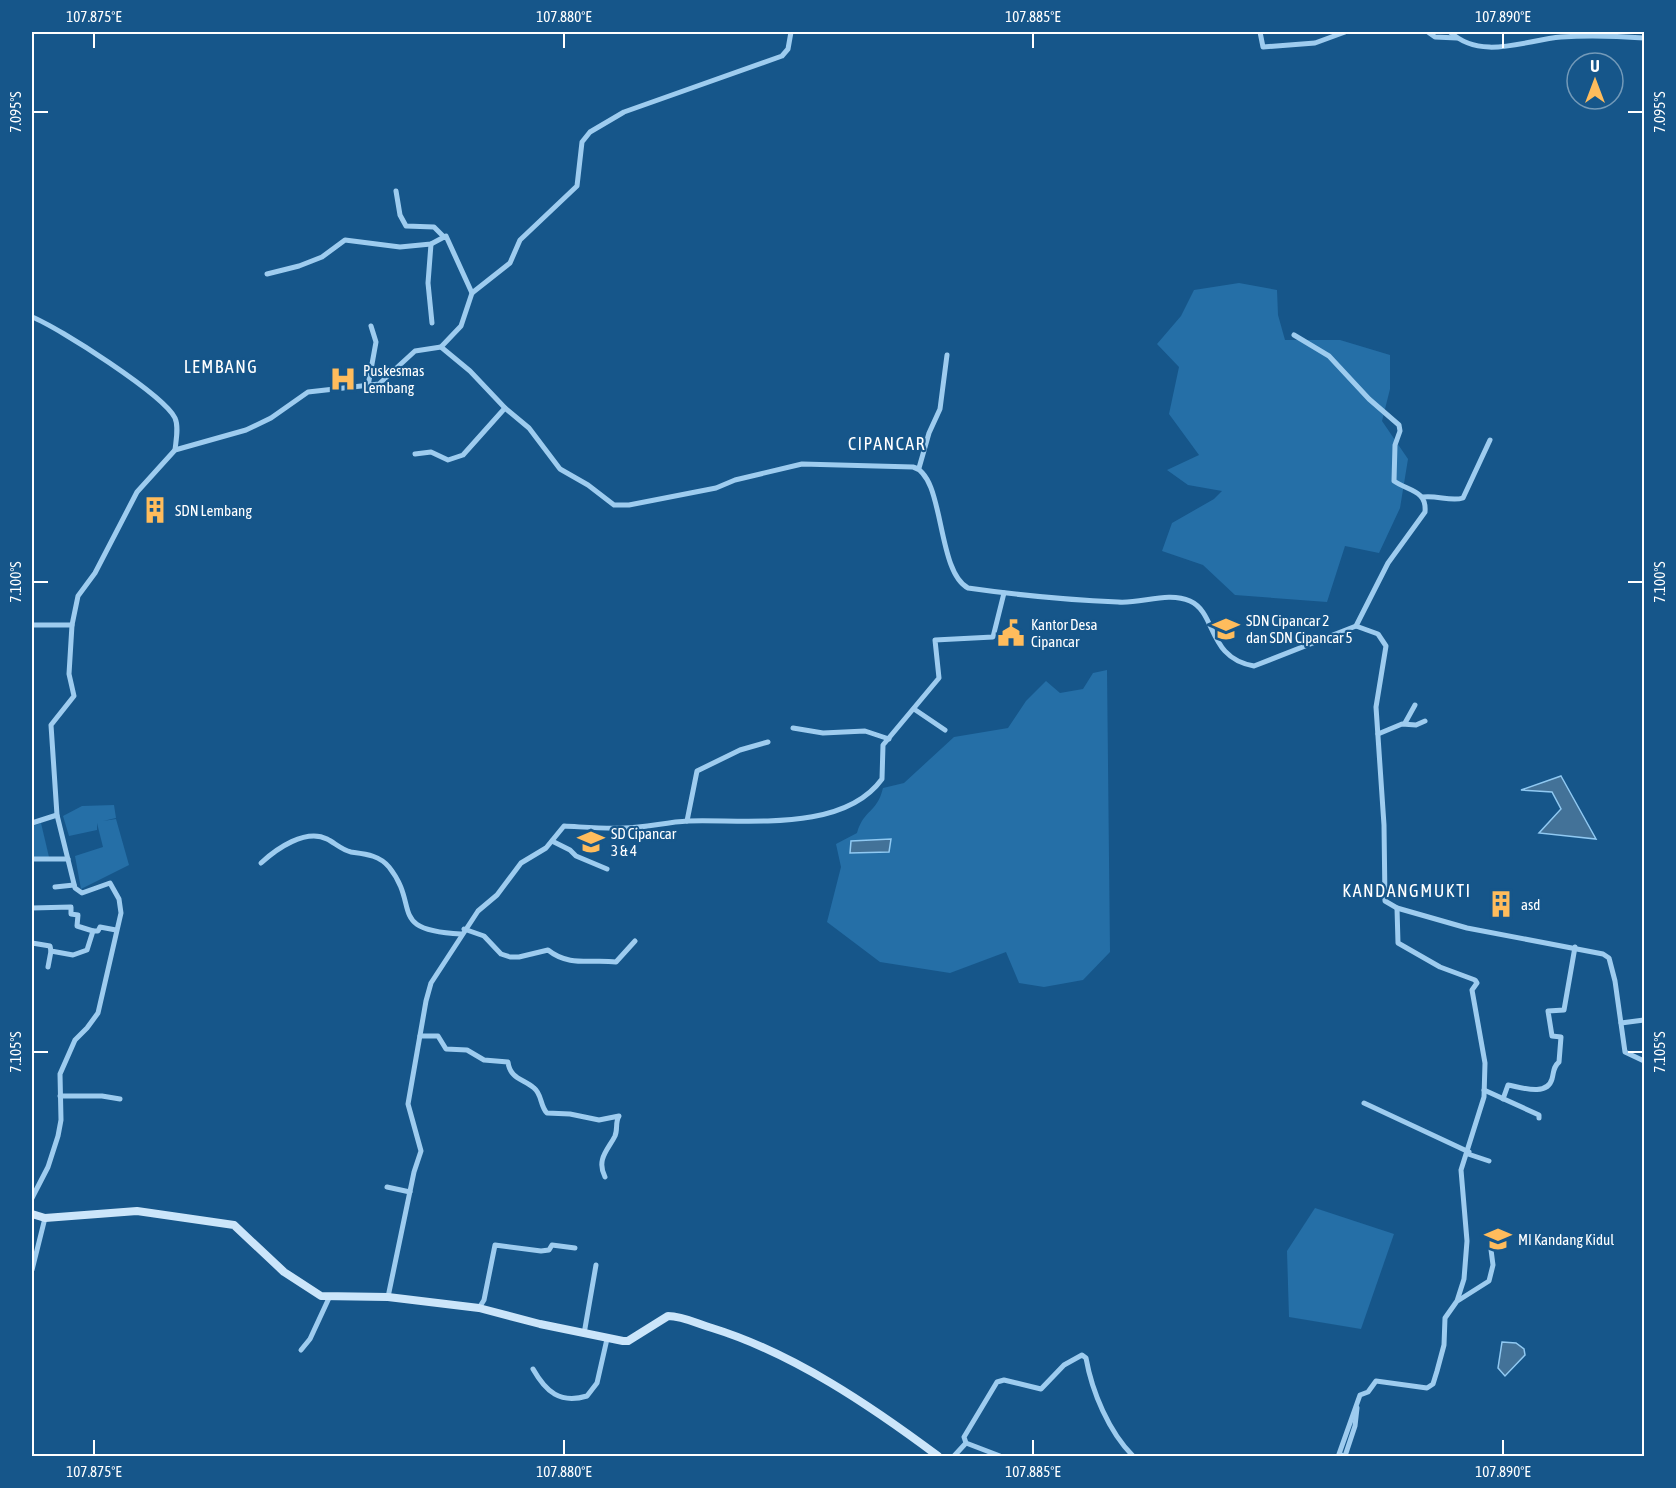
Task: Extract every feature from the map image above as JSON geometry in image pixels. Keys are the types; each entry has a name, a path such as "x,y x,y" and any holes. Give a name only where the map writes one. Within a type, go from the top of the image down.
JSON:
{"street":[{"path":"32,1198 48,1167 58,1136 61,1120 60,1074 67,1053 98,1013 121,908 112,885 107,884 82,892 76,890 74,885 57,816 50,729 52,721 74,696 69,674 72,625 78,596 95,573 137,492 175,450 246,430 271,418 308,392 368,386 383,381 415,351 441,347 461,326 472,293 510,263 520,240 578,186 582,142 590,132 624,112 782,56 788,49 790,32"},
{"path":"1260,32 1263,47 1315,43 1345,32"},
{"path":"1428,32 1435,37 1457,38 1475,44 1512,48 1560,37 1644,38"},
{"path":"1450,32 1457,38"},
{"path":"396,191 400,215 406,226 434,227 448,238 472,293"},
{"path":"267,274 299,266 322,257 345,240 400,247 431,244 443,236"},
{"path":"431,244 428,283 432,323"},
{"path":"32,317 47,323 107,361 168,408 176,420 175,450"},
{"path":"368,386 376,342 371,326"},
{"path":"1294,335 1329,356 1369,399 1399,425 1400,432 1395,445 1394,481 1423,497 1434,495 1457,500 1464,498 1490,440"},
{"path":"441,347 470,371 504,408 536,435 560,469 588,485 614,505 629,505 716,488 735,480 802,464 919,468"},
{"path":"946,355 940,410 929,433 919,468 932,490 954,576 968,588 1004,593 1121,603 1182,598 1198,607 1224,651 1231,658 1254,666 1356,626 1378,634 1386,646 1376,707 1384,825 1383,896 1385,901 1397,908 1467,928 1593,950 1610,958 1625,1052 1644,1061"},
{"path":"416,454 431,452 448,460 463,455 504,408"},
{"path":"1356,626 1388,563 1425,512 1423,497"},
{"path":"388,1297 414,1172 421,1157 408,1104 431,983 478,911 497,895 521,862 543,850 564,826 624,828 687,821 784,821 820,814 864,798 882,779 881,752 939,678 935,640 993,637 1004,593"},
{"path":"32,625 72,625"},
{"path":"1405,723 1415,705"},
{"path":"914,709 945,730"},
{"path":"1378,734 1405,723 1416,725 1425,721"},
{"path":"793,728 823,733 865,731 889,740"},
{"path":"687,821 697,771 740,750 768,742"},
{"path":"32,823 57,816"},
{"path":"261,863 289,843 316,836 325,837 349,851 367,854 382,860 396,879 408,915 422,929 431,933 463,932 484,936 501,954 510,957 548,950 555,957 576,962 599,959 616,962 635,942"},
{"path":"552,841 570,850 576,856 607,869"},
{"path":"32,859 68,859"},
{"path":"55,887 74,885"},
{"path":"32,908 71,907 71,914 78,915 77,926 93,931 98,931 100,927 116,930"},
{"path":"1345,1456 1339,1454 1357,1401 1360,1395 1368,1392 1376,1381 1427,1388 1431,1386 1444,1345 1445,1318 1457,1301 1464,1279 1467,1250 1461,1178 1484,1090 1485,1063 1472,990 1477,983 1475,980 1440,967 1398,943 1397,908"},
{"path":"51,951 81,954 87,950 93,931"},
{"path":"32,943 50,946 48,967"},
{"path":"1503,1098 1508,1085 1537,1090 1548,1087 1551,1083 1555,1065 1558,1062 1562,1037 1552,1036 1548,1011 1564,1010 1575,947"},
{"path":"1621,1023 1644,1020"},
{"path":"420,1036 438,1036 446,1049 467,1050 484,1060 508,1062 509,1070 519,1080 537,1090 542,1108 547,1113 570,1114 599,1120 619,1116 615,1136 608,1142 602,1166 605,1177"},
{"path":"1484,1090 1539,1115 1539,1118"},
{"path":"60,1096 102,1096 120,1100"},
{"path":"1364,1103 1468,1153 1490,1161"},
{"path":"387,1187 410,1192"},
{"path":"32,1214 45,1218 137,1211 234,1225 284,1272 309,1290 329,1298 388,1297 479,1308 584,1334 628,1341 650,1325 673,1316 748,1339 848,1394 938,1456"},
{"path":"32,1270 45,1218"},
{"path":"1457,1301 1489,1281 1492,1265 1490,1242"},
{"path":"479,1308 484,1300 494,1246 541,1251 549,1250 552,1245 575,1248"},
{"path":"584,1334 596,1265"},
{"path":"301,1350 310,1339 329,1298"},
{"path":"533,1369 543,1386 553,1395 566,1399 587,1396 597,1383 607,1339"},
{"path":"954,1456 966,1443 965,1434 997,1382 1004,1380 1041,1389 1064,1365 1082,1355 1086,1358 1101,1407 1122,1445 1133,1456"},
{"path":"966,1443 1000,1456"}],"shaded area":[{"path":"1239,283 1277,290 1278,315 1285,340 1340,340 1390,355 1390,389 1382,421 1408,459 1400,508 1379,553 1345,546 1327,602 1235,595 1203,565 1162,551 1172,523 1214,499 1222,491 1188,485 1167,470 1199,455 1169,414 1179,367 1157,344 1181,316 1194,290"},
{"path":"1107,670 1110,952 1083,980 1044,987 1019,983 1006,952 950,973 880,962 827,922 841,867 836,844 857,833 863,819 877,802 883,788 904,783 954,737 1008,728 1026,701 1046,681 1060,693 1083,689 1093,673"},
{"path":"1561,776 1596,839 1539,833 1561,809 1552,792 1521,790"},
{"path":"114,805 116,818 103,821 116,819 129,865 81,889 75,856 103,847 97,823 97,830 69,836 63,816 82,806"},
{"path":"41,823 49,857 32,857 32,826"},
{"path":"891,839 889,852 850,853 851,841"},
{"path":"1315,1208 1394,1234 1361,1329 1289,1317 1287,1251"},
{"path":"1502,1342 1516,1343 1524,1349 1525,1355 1505,1376 1498,1368"}],"place":[{"name":"Puskesmas Lembang","path":"343,379"},
{"name":"SDN Lembang","path":"155,510"},
{"name":"SDN Cipancar 2 dan SDN Cipancar 5","path":"1226,629"},
{"name":"Kantor Desa Cipancar","path":"1011,633"},
{"name":"SD Cipancar 3 & 4","path":"591,842"},
{"name":"asd","path":"1501,904"},
{"name":"MI Kandang Kidul","path":"1498,1239"}],"district":[{"name":"LEMBANG","path":"221,366"},
{"name":"CIPANCAR","path":"887,443"},
{"name":"KANDANGMUKTI","path":"1407,890"}]}
